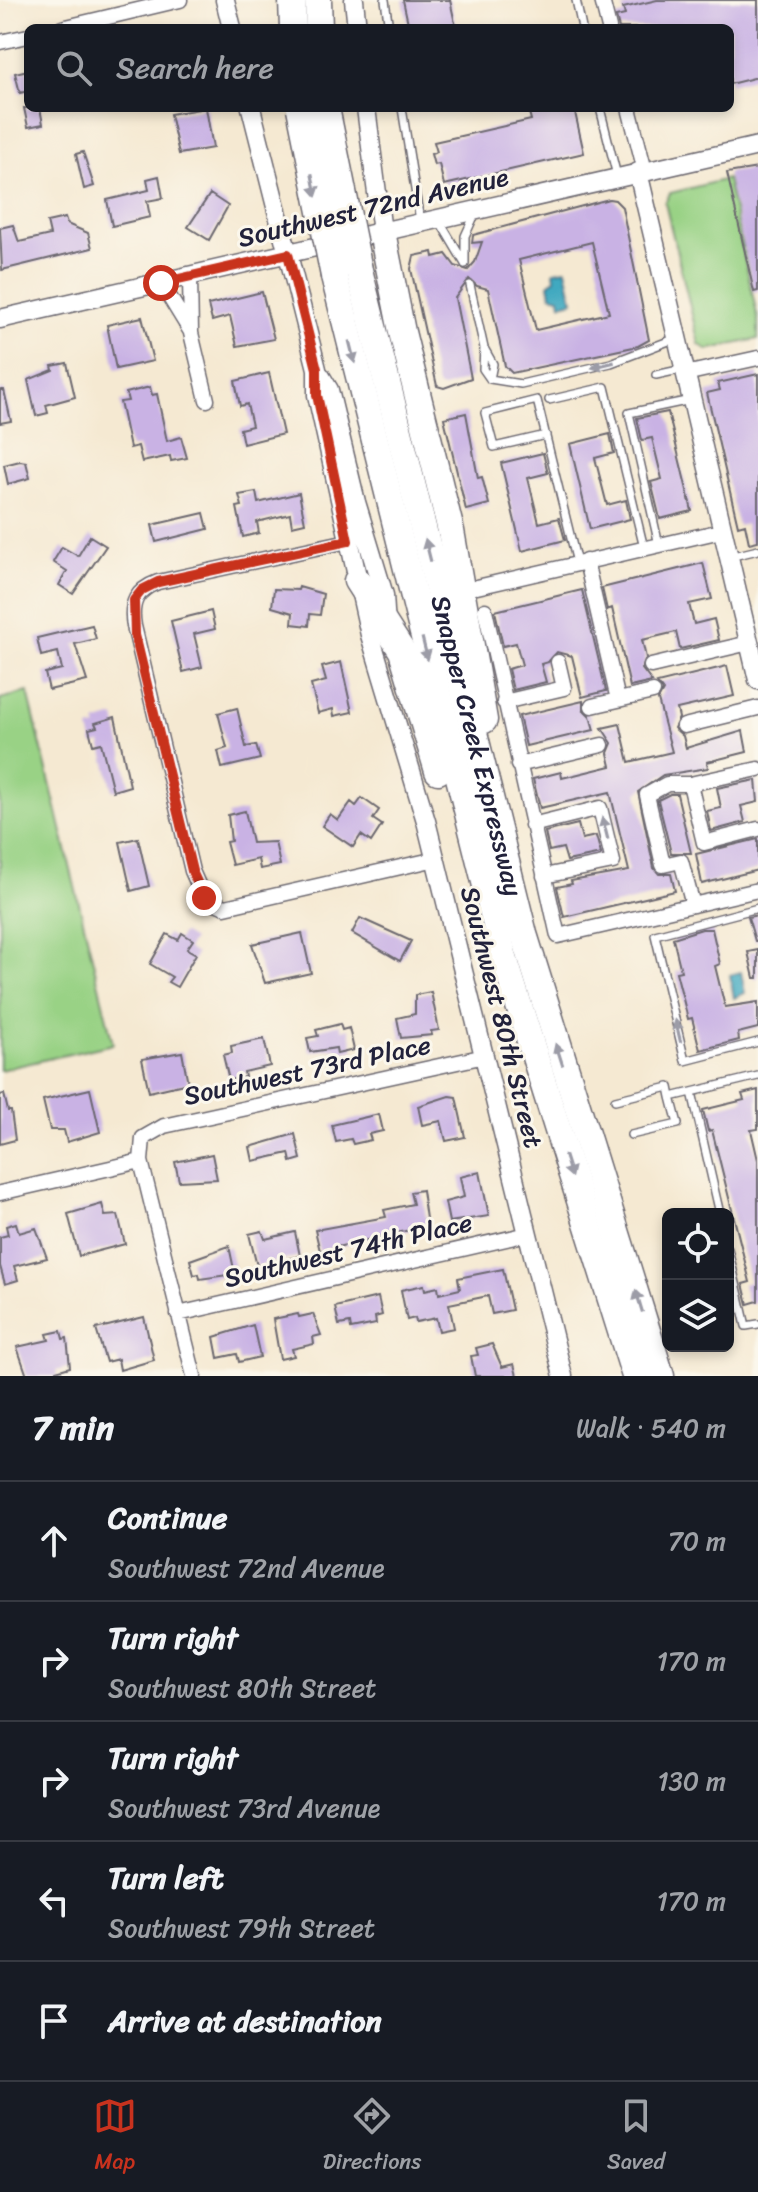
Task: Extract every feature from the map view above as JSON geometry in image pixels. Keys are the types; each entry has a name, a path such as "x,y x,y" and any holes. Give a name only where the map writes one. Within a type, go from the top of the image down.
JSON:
{"highway":[{"path":"292,0 293,24"},
{"path":"318,0 319,24"},
{"name":"Snapper Creek Expressway","path":"301,112 506,870 551,1028 661,1376"},
{"name":"Snapper Creek Expressway","path":"326,112 346,273 504,958 635,1376"},
{"path":"382,232 472,636 506,870"},
{"path":"357,581 386,623 408,669 488,936 504,958"}],"street":[{"path":"74,24 123,7 180,0"},
{"path":"225,0 231,24"},
{"path":"354,0 357,24"},
{"path":"602,0 608,24"},
{"path":"0,42 24,37"},
{"name":"Southwest 80th Street","path":"252,112 317,369 317,395 357,581 436,859 563,1376"},
{"path":"367,112 382,232"},
{"path":"630,112 676,338 758,679"},
{"name":"Southwest 72nd Avenue","path":"0,319 758,146"},
{"path":"190,277 193,308 191,333 207,400"},
{"path":"161,283 191,333"},
{"path":"177,311 193,308"},
{"path":"684,372 758,358"},
{"name":"Southwest 80th Street","path":"317,369 329,390 356,502 384,595 384,673"},
{"path":"477,587 721,531"},
{"path":"348,541 158,582 142,590 134,600 135,635 192,871 209,902 232,906 436,859"},
{"path":"581,562 618,700"},
{"path":"485,610 558,936 758,890"},
{"path":"651,666 749,643"},
{"path":"504,702 564,688 558,662"},
{"path":"592,706 653,692"},
{"path":"684,726 758,708"},
{"path":"518,765 602,745"},
{"path":"693,905 681,861 663,865 647,795 667,784 690,784 758,769"},
{"path":"690,784 704,843 758,829"},
{"path":"532,825 600,808 613,862 544,876"},
{"name":"Southwest 73rd Place","path":"141,1161 143,1138 164,1126 485,1056"},
{"path":"0,1193 141,1161 194,1376"},
{"name":"Southwest 74th Place","path":"178,1314 528,1234"}],"lane":[{"path":"385,0 388,24"},
{"path":"576,0 581,24"},
{"path":"403,112 429,221 465,264 465,236 477,209"},
{"path":"601,112 617,176"},
{"path":"470,285 484,348 493,364 490,379 521,384 645,353 676,338"},
{"path":"572,360 575,372"},
{"path":"656,375 684,372"},
{"path":"549,400 605,387 651,546"},
{"path":"546,435 494,447 485,413 537,400 581,562"},
{"path":"651,546 629,413 691,400"},
{"path":"728,557 758,550"},
{"path":"758,908 655,935 685,1061 758,1042"},
{"path":"671,1097 758,1076"},
{"path":"615,1100 669,1087 678,1124 631,1135"},
{"path":"692,1092 719,1208"},
{"path":"734,1275 746,1326 758,1324"}],"green space":[{"path":"727,179 758,319 758,339 707,350 699,344 665,203 670,193"},
{"path":"28,692 113,1044 0,1070 0,699"}],"water":[{"path":"566,269 573,301 561,304 560,297 551,295 549,284 555,279 554,271"},
{"path":"741,972 745,993 734,998 730,975"}],"building":[{"path":"403,0 450,0 455,24 408,24"},
{"path":"657,0 758,0 758,77 734,83 734,24 618,24 616,17 625,15 623,8"},
{"path":"24,71 24,92 20,93 15,73"},
{"path":"25,112 41,112 43,124 28,127"},
{"path":"207,112 213,148 179,154 170,114"},
{"path":"529,112 575,112 584,153 444,185 439,164 434,165 431,154 437,152 434,142 531,120"},
{"path":"83,152 94,186 84,189 76,154"},
{"path":"758,168 758,291 754,292 727,173"},
{"path":"159,176 163,198 147,201 150,217 112,226 107,200 149,190 147,179"},
{"path":"210,194 228,206 209,240 188,227"},
{"path":"609,199 615,200 622,207 649,340 638,346 512,373 505,366 488,289 477,286 469,279 455,298 471,378 444,388 437,386 411,269 414,256 433,252 434,257 446,254 455,266 468,270 475,262 482,242 472,243 473,235","holes":["592,242 609,313 536,330 519,260"]},
{"path":"65,218 67,224 88,233 92,248 2,270 0,228 13,225 19,242 50,235 47,222"},
{"path":"262,292 274,339 237,346 230,316 212,321 208,305"},
{"path":"142,317 153,361 116,369 107,325"},
{"path":"67,363 75,397 46,405 48,413 36,416 28,380 53,370 52,366"},
{"path":"269,373 283,434 243,444 240,429 252,426 247,404 240,406 235,381"},
{"path":"758,374 758,541 749,543 745,524 738,526 707,393 720,390 718,383"},
{"path":"150,387 152,395 157,394 167,441 181,437 187,458 171,461 170,456 142,462 138,446 130,448 120,402 128,401 126,393"},
{"path":"0,390 4,390 11,421 0,423"},
{"path":"668,412 692,511 660,519 651,482 662,479 652,438 642,440 637,418"},
{"path":"466,413 478,478 482,477 489,504 466,510 444,418"},
{"path":"610,434 614,453 595,458 607,505 626,500 630,519 590,529 570,444"},
{"path":"543,453 548,473 528,478 539,523 559,518 565,540 522,551 501,463"},
{"path":"26,462 30,478 8,484 4,465"},
{"path":"256,492 258,503 299,493 305,523 292,526 290,514 257,522 259,533 243,537 237,507 242,506 239,495"},
{"path":"204,513 208,529 156,542 152,525"},
{"path":"90,536 106,546 73,594 59,585 67,571 53,562 62,547 78,556"},
{"path":"703,563 712,599 689,604 694,624 714,619 719,640 680,649 676,632 642,640 646,658 642,669 652,682 630,687 612,608 607,610 602,588"},
{"path":"299,587 323,594 320,615 310,614 309,626 292,624 293,613 272,607 274,589 298,590"},
{"path":"582,590 606,691 582,697 572,656 557,652 548,662 541,664 546,682 513,690 508,669 522,665 516,643 503,646 495,611"},
{"path":"211,611 215,629 194,634 202,667 183,672 171,621"},
{"path":"92,625 96,639 75,644 87,681 49,690 45,673 62,669 58,652 41,656 37,638"},
{"path":"341,662 352,712 334,716 333,709 318,713 311,685 326,681 322,667"},
{"path":"727,666 734,696 677,709 679,718 674,728 683,736 686,748 743,731 747,752 707,762 708,768 663,775 638,792 654,868 659,874 671,874 675,891 564,917 557,887 572,884 571,881 629,871 610,792 540,808 533,779 561,772 562,778 611,766 608,753 612,743 602,728 620,724 629,762 672,752 658,700 663,691 657,683"},
{"path":"583,701 583,709 590,716 594,730 526,746 519,716"},
{"path":"237,708 246,747 256,745 260,759 222,768 218,751 227,748 218,713"},
{"path":"115,717 130,786 113,791 101,743 93,745 89,729 97,727 95,723"},
{"path":"756,780 758,802 741,806 745,822 711,831 707,811 721,808 717,788"},
{"path":"677,794 691,853 671,853 658,800"},
{"path":"362,798 379,810 373,819 382,825 371,842 361,835 353,847 322,826 330,814 338,820 351,802 356,806"},
{"path":"245,811 252,843 275,842 280,865 260,869 258,859 232,865 226,842 231,841 228,815"},
{"path":"578,824 582,839 596,836 601,854 567,861 563,848 549,851 545,832"},
{"path":"138,838 149,886 131,891 120,842"},
{"path":"758,839 758,870 702,884 696,854"},
{"path":"758,915 758,941 755,941 748,917"},
{"path":"360,918 411,941 400,961 352,933"},
{"path":"712,929 720,964 715,966 725,1007 758,1002 758,1028 738,1033 739,1040 700,1050 676,972 681,971 673,938"},
{"path":"182,933 193,940 187,949 196,954 177,987 168,982 172,977 150,964 167,934 178,940"},
{"path":"302,933 311,973 265,983 252,944"},
{"path":"758,950 758,978 754,978 748,952"},
{"path":"431,992 439,1030 431,1031 432,1035 401,1038 397,1018 415,1014 415,995"},
{"path":"340,1024 342,1030 349,1028 354,1050 337,1054 336,1048 310,1052 307,1038 318,1036 316,1030"},
{"path":"264,1039 270,1066 244,1072 245,1077 229,1080 223,1055 232,1053 231,1046"},
{"path":"182,1052 188,1083 149,1092 142,1059"},
{"path":"90,1089 100,1132 67,1142 64,1130 50,1130 43,1100"},
{"path":"758,1090 758,1129 751,1130 758,1160 758,1301 748,1304 743,1284 750,1282 734,1208 732,1208 712,1130 708,1131 703,1110 744,1100 742,1094"},
{"path":"4,1094 8,1111 11,1111 15,1140 0,1144 0,1095"},
{"path":"449,1096 456,1097 465,1137 446,1141 441,1121 422,1125 418,1106"},
{"path":"379,1114 383,1131 369,1134 371,1140 353,1144 351,1139 336,1142 332,1125"},
{"path":"295,1134 301,1159 291,1162 289,1153 253,1161 250,1147"},
{"path":"212,1154 217,1179 179,1181 175,1162"},
{"path":"480,1172 489,1216 449,1222 445,1202 464,1197 460,1177"},
{"path":"422,1190 427,1226 320,1251 315,1230 386,1217 384,1210 413,1204 410,1192"},
{"path":"102,1204 105,1216 118,1215 125,1244 79,1256 68,1214"},
{"path":"16,1223 19,1233 36,1228 47,1258 14,1266 18,1280 5,1284 0,1266 0,1237 8,1235 6,1226"},
{"path":"262,1231 265,1239 295,1232 300,1256 257,1266 249,1234"},
{"path":"229,1246 235,1274 200,1279 199,1274 194,1275 190,1260"},
{"path":"503,1269 512,1310 492,1314 488,1296 449,1304 454,1328 439,1331 436,1318 416,1322 415,1318 407,1320 401,1290 424,1285 425,1290 438,1287 439,1294 460,1289 458,1278"},
{"path":"378,1297 382,1315 375,1317 376,1324 351,1329 350,1323 339,1325 335,1307"},
{"path":"298,1314 299,1317 313,1314 321,1335 313,1337 314,1344 292,1349 294,1356 280,1359 273,1319"},
{"path":"144,1317 154,1360 120,1370 118,1359 106,1362 96,1329"},
{"path":"253,1325 260,1357 239,1362 237,1354 218,1358 214,1337"},
{"path":"61,1331 63,1339 67,1338 70,1367 56,1371 57,1376 27,1376 17,1347 49,1340 47,1334"},
{"path":"492,1344 502,1367 514,1364 517,1376 475,1376 471,1356 478,1355 476,1348"}],"route":[{"path":"161,283 288,254 317,369 317,395 348,541 158,582 142,590 134,600 135,635 192,871 204,898"}]}
